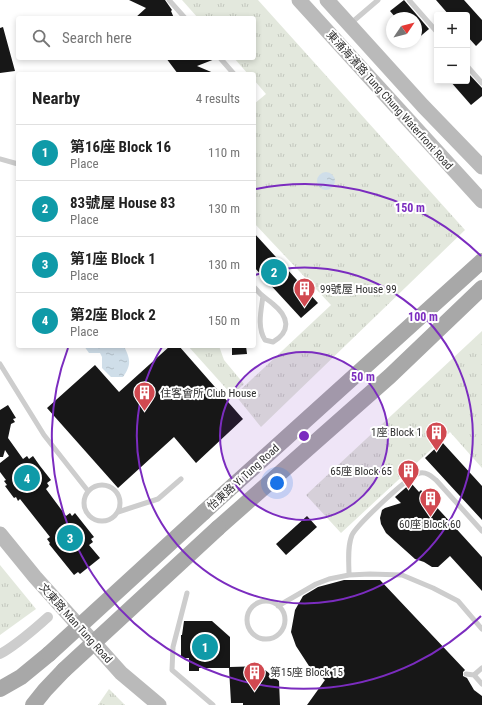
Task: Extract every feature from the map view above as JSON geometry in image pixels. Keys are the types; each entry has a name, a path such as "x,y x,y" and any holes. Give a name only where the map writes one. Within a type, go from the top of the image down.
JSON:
{"main road":[{"name":"東涌海濱路 Tung Chung Waterfront Road","path":"299,0 482,201"},
{"name":"東涌海濱路 Tung Chung Waterfront Road","path":"327,0 423,106 482,167"},
{"name":"怡東路 Yi Tung Road","path":"0,689 21,677 49,654 482,261"},
{"name":"怡東路 Yi Tung Road","path":"33,705 64,670 218,528 390,376 482,288"},
{"name":"文東路 Man Tung Road","path":"0,534 35,577 121,673 159,705"}],"street":[{"path":"0,654 14,646 48,617"}],"lane":[{"path":"169,0 183,16"},
{"path":"349,25 378,0"},
{"path":"409,0 434,29"},
{"path":"222,60 232,72"},
{"path":"470,69 482,83"},
{"path":"0,159 16,163"},
{"path":"256,289 273,303 283,313 286,319 284,333 281,338 273,342 266,340 261,333 260,322 263,296"},
{"path":"0,364 44,435 88,491"},
{"path":"349,575 349,549 351,538 355,530 411,477 419,474 428,474 436,480 482,531"},
{"path":"118,512 158,499 181,480"},
{"path":"98,486 109,487 114,490 120,500 118,512 109,520 103,522 97,521 87,514 84,502 85,496 88,491 98,486"},
{"path":"278,606 316,584 349,575 402,575 433,588 458,601 482,629"},
{"path":"186,592 173,647 172,670 213,705"},
{"path":"267,601 278,606 284,616 284,622 280,632 270,638 258,637 252,633 247,622 247,615 250,609 255,604 267,601"},
{"path":"474,675 482,668"},
{"path":"466,674 474,675 482,684"}],"green space":[{"path":"182,0 258,0 465,230 261,427 235,395 331,305 256,225 256,102 266,94 256,82 256,72 246,72 236,60 256,60 256,16 196,16"},
{"path":"482,331 482,468 450,432 341,533 306,495"},
{"path":"190,348 220,348 224,360 244,384 232,395"},
{"path":"0,565 36,609 0,635"},
{"path":"109,689 125,705 98,705"}],"water":[{"path":"326,172 332,175 335,181 332,187 326,190 320,187 317,181 320,175"},
{"path":"85,348 125,348 128,354 128,368 123,377 111,377 102,368 102,357 100,353 89,353"}],"building":[{"path":"129,0 165,0 172,10 173,16 137,16 146,8"},
{"path":"404,0 414,12 391,12 390,11"},
{"path":"436,0 464,0 482,20 482,40 476,46 470,39 470,12 446,12"},
{"path":"422,21 429,29 422,35"},
{"path":"3,27 15,71 0,73 0,28"},
{"path":"168,60 212,60 197,66 211,72 176,72"},
{"path":"470,75 482,88 482,96 471,105 453,84 470,84"},
{"path":"256,235 318,303 301,318 256,269"},
{"name":"住客會所 Club House","path":"168,348 181,348 243,419 196,463 174,437 118,488 47,408 95,365 119,392"},
{"path":"232,348 246,348 247,354 232,355"},
{"path":"8,405 16,418 13,419 15,422 11,424 8,438 23,459 27,456 29,459 33,456 51,480 47,483 49,486 46,489 66,516 70,513 72,516 75,513 94,537 91,539 93,542 89,545 100,558 80,574 78,572 74,575 49,544 50,543 47,539 50,537 20,499 18,501 16,497 14,498 5,486 7,485 4,481 6,480 0,472 0,463 9,456 5,450 3,457 0,457 0,410"},
{"path":"442,442 482,486 482,520 425,458"},
{"path":"411,483 419,492 421,490 482,557 482,591 450,556 438,567 432,567 415,559 386,533 381,524 380,518 382,510 401,503 395,497"},
{"path":"307,516 317,527 286,555 276,544"},
{"path":"344,580 380,580 465,670 463,672 463,676 467,678 474,690 482,696 482,705 307,705 325,680 309,666 296,646 291,632 295,610 303,596 318,587"},
{"path":"184,621 212,621 230,637 230,667 260,666 279,681 280,705 243,705 243,703 231,703 229,668 199,668 199,671 189,671 189,658 181,658 181,635"}],"place":[{"name":"83號屋 House 83","path":"274,272"},
{"name":"99號屋 House 99","path":"305,308"},
{"name":"住客會所 Club House","path":"145,412"},
{"name":"1座 Block 1","path":"437,452"},
{"name":"第2座 Block 2","path":"27,478"},
{"name":"65座 Block 65","path":"408,490"},
{"name":"60座 Block 60","path":"430,518"},
{"name":"第1座 Block 1","path":"70,538"},
{"name":"第16座 Block 16","path":"205,647"},
{"name":"第15座 Block 15","path":"255,692"}]}
